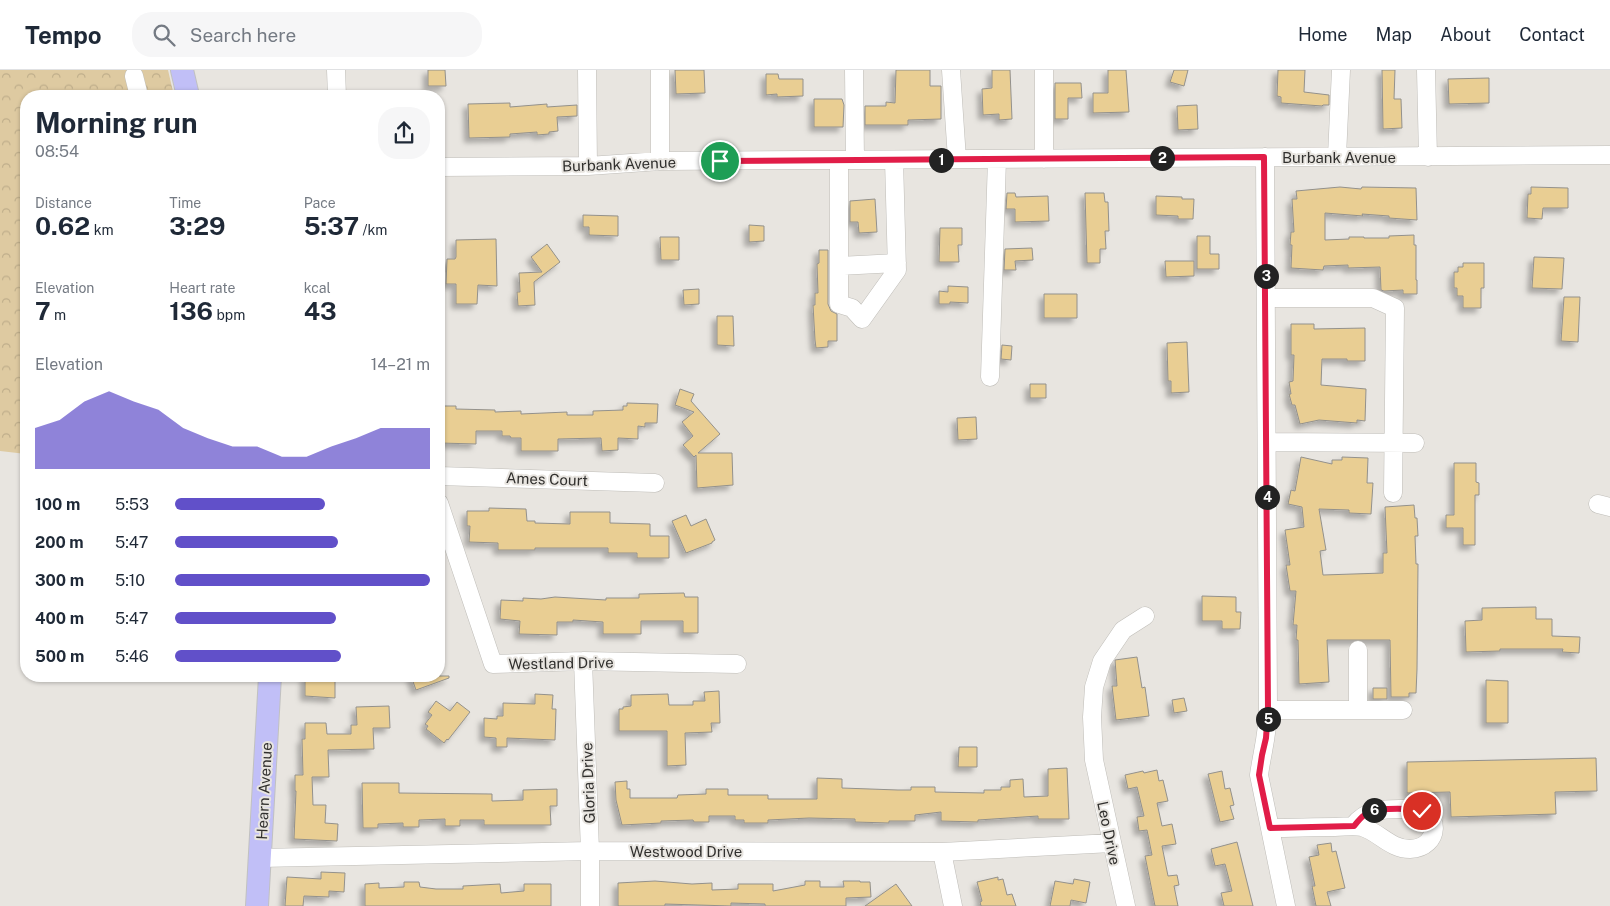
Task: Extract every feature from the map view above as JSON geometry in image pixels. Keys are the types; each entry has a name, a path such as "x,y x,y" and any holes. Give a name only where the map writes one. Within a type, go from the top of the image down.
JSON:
{"main road":[{"path":"182,70 187,90"},
{"name":"Hearn Avenue","path":"257,906 270,682"}],"street":[{"path":"336,70 337,90"},
{"path":"587,70 588,166"},
{"path":"660,70 660,161"},
{"path":"854,70 839,266 839,304 852,308 862,319 897,270 894,160"},
{"path":"951,70 957,160"},
{"path":"1044,70 1044,159"},
{"path":"1337,156 1341,70"},
{"path":"1426,70 1428,157"},
{"path":"134,76 138,90"},
{"name":"Burbank Avenue","path":"445,168 588,166 660,161 1610,155"},
{"path":"1264,157 1268,710 1266,738 1259,775 1286,906"},
{"path":"990,378 997,159"},
{"path":"839,266 896,263"},
{"path":"1266,298 1373,298 1395,308 1392,443 1393,493"},
{"path":"1267,442 1415,443"},
{"name":"Ames Court","path":"445,476 655,483"},
{"name":"Westland Drive","path":"445,521 493,664 583,661 738,664"},
{"name":"Leo Drive","path":"1126,906 1094,760 1092,716 1094,687 1102,661 1123,630 1145,616"},
{"path":"1358,650 1358,710"},
{"name":"Gloria Drive","path":"583,661 590,851 590,906"},
{"path":"1268,710 1403,710"},
{"path":"1270,828 1348,826"},
{"name":"Westwood Drive","path":"260,858 590,851 942,852 1112,843"},
{"path":"942,852 953,906"}],"green space":[{"path":"0,70 168,70 173,90 20,90 20,453 0,451"}],"building":[{"path":"428,70 445,70 446,86 428,86"},
{"path":"675,70 704,70 705,93 676,94"},
{"path":"896,70 930,70 930,86 941,86 941,119 908,120 908,125 865,125 865,106 886,106 886,102 895,103"},
{"path":"992,70 1010,70 1012,119 999,120 999,114 983,115 982,89 992,88"},
{"path":"1108,70 1126,70 1129,112 1093,113 1093,93 1108,93"},
{"path":"1174,70 1188,70 1184,86 1170,82"},
{"path":"1278,70 1305,70 1304,92 1329,95 1329,105 1281,103 1281,97 1277,96"},
{"path":"1382,70 1395,70 1394,99 1401,99 1402,128 1383,129"},
{"path":"766,74 778,74 779,79 803,79 803,96 777,97 777,94 766,95"},
{"path":"1489,78 1489,103 1449,104 1448,79"},
{"path":"1055,83 1081,83 1082,98 1068,98 1068,119 1055,119"},
{"path":"814,99 842,99 844,105 843,127 814,127"},
{"path":"510,103 510,107 547,104 547,107 577,105 577,116 557,117 558,131 549,132 549,134 537,135 537,132 510,134 510,137 469,138 468,104"},
{"path":"1197,105 1198,129 1178,130 1177,106"},
{"path":"1340,187 1361,189 1362,187 1416,188 1417,220 1389,218 1389,216 1325,213 1325,240 1349,239 1349,237 1389,238 1389,236 1414,235 1417,294 1403,294 1403,290 1381,290 1380,267 1348,268 1348,265 1324,266 1323,270 1291,268 1291,232 1294,232 1292,199 1297,199 1296,191"},
{"path":"1531,187 1568,188 1568,208 1543,208 1542,219 1527,218 1528,194 1531,194"},
{"path":"1007,193 1015,193 1016,197 1048,196 1049,221 1015,222 1015,209 1006,209"},
{"path":"1085,193 1104,193 1105,202 1108,202 1109,231 1105,231 1106,249 1100,249 1100,263 1087,263"},
{"path":"1156,196 1194,199 1193,219 1178,219 1178,216 1156,215"},
{"path":"875,199 877,232 859,233 858,222 850,222 850,201"},
{"path":"583,215 618,216 618,236 589,235 589,227 583,227"},
{"path":"749,225 764,226 764,241 749,242"},
{"path":"940,228 962,228 962,245 958,245 959,262 939,262"},
{"path":"1197,236 1210,236 1210,254 1219,254 1219,269 1197,269"},
{"path":"660,237 679,237 679,260 661,260"},
{"path":"496,239 497,286 478,285 477,304 456,304 456,284 446,284 447,259 455,259 456,257 456,240"},
{"path":"547,244 560,262 534,282 535,305 518,306 517,292 520,292 519,273 542,272 531,257"},
{"path":"1032,248 1033,260 1015,261 1016,270 1004,270 1005,249"},
{"path":"819,250 828,250 828,304 831,311 837,314 837,341 828,341 828,347 816,348 813,305 815,305 815,293 818,293 817,264 819,263"},
{"path":"1534,257 1564,258 1562,289 1532,288"},
{"path":"1165,261 1194,261 1194,276 1166,277"},
{"path":"1463,263 1484,263 1484,288 1481,288 1481,308 1463,308 1463,296 1457,296 1457,288 1454,288 1454,272 1458,272 1458,267 1463,267"},
{"path":"948,286 968,287 968,303 950,302 950,304 939,304 939,291 948,292"},
{"path":"699,289 699,304 684,305 683,290"},
{"path":"1044,294 1077,294 1077,318 1044,318"},
{"path":"1564,297 1580,297 1578,342 1561,341"},
{"path":"717,316 733,316 734,346 717,345"},
{"path":"1291,324 1314,324 1314,329 1365,328 1365,361 1322,359 1321,385 1366,389 1365,421 1357,420 1357,423 1319,420 1300,424 1295,405 1292,405 1289,394 1291,394 1289,382 1293,381 1294,355 1291,355"},
{"path":"1187,342 1189,392 1171,393 1171,381 1168,381 1167,343"},
{"path":"1002,345 1012,346 1011,360 1001,359"},
{"path":"1030,384 1046,384 1046,398 1030,398"},
{"path":"680,389 694,394 691,401 720,434 698,453 732,453 733,485 697,488 696,455 694,457 683,445 693,436 682,422 694,412 675,405"},
{"path":"627,403 658,404 657,423 645,423 645,427 638,426 638,439 618,438 618,450 602,451 601,438 558,439 558,451 521,451 521,438 502,436 502,431 476,431 476,444 445,443 445,406 456,406 456,409 495,410 495,412 521,411 521,414 567,412 567,415 593,415 593,411 623,410 623,406 627,406"},
{"path":"976,417 977,439 958,440 957,418"},
{"path":"1301,457 1332,464 1332,460 1342,460 1342,457 1368,458 1367,483 1373,483 1371,514 1349,513 1349,510 1319,509 1326,550 1320,551 1323,575 1383,573 1383,553 1387,553 1385,507 1414,505 1418,536 1415,536 1416,564 1418,564 1417,669 1416,693 1409,693 1409,697 1391,697 1390,640 1327,640 1329,682 1299,684 1298,640 1296,640 1297,625 1293,625 1296,591 1290,591 1286,565 1290,565 1285,530 1304,527 1302,507 1288,504 1291,490 1295,491"},
{"path":"1454,463 1476,463 1476,482 1479,483 1479,495 1475,495 1475,545 1463,545 1463,528 1446,528 1446,515 1454,515"},
{"path":"489,508 526,509 527,521 535,521 535,523 570,524 570,512 610,512 610,523 650,524 650,536 669,536 669,558 637,558 637,553 608,553 608,548 498,550 498,543 469,542 470,526 467,526 467,511 489,511"},
{"path":"686,515 691,526 706,519 715,540 712,543 686,553 672,521"},
{"path":"684,593 685,597 698,597 698,633 683,633 683,621 641,621 641,634 603,634 603,622 573,620 573,622 557,622 557,635 519,634 520,621 500,619 501,600 523,601 523,598 541,599 555,597 606,600 606,598 639,598 639,594"},
{"path":"1202,596 1236,597 1236,612 1241,612 1240,629 1222,629 1222,621 1202,621"},
{"path":"1536,607 1536,619 1552,619 1552,636 1580,637 1579,653 1562,652 1563,649 1500,649 1500,651 1466,652 1465,621 1482,620 1482,608"},
{"path":"1137,657 1142,688 1145,687 1149,716 1116,720 1112,686 1117,686 1115,660"},
{"path":"1486,680 1508,681 1508,723 1486,723"},
{"path":"305,682 335,682 335,698 305,696"},
{"path":"413,682 438,682 416,690"},
{"path":"1373,688 1387,688 1387,699 1373,699"},
{"path":"719,691 720,723 711,723 712,732 685,733 686,765 667,766 667,731 619,731 619,709 631,706 631,695 668,694 669,705 693,705 693,701 705,701 704,692"},
{"path":"535,694 553,695 552,709 556,709 555,740 507,738 507,747 496,747 496,738 484,737 484,718 497,719 497,716 503,716 503,703 535,704"},
{"path":"1184,698 1187,711 1174,713 1172,700"},
{"path":"436,701 450,711 457,702 470,712 444,743 426,729 428,726 425,724 432,715 428,712"},
{"path":"389,706 390,728 373,728 374,749 328,750 329,777 312,777 313,805 326,805 325,823 338,824 337,841 294,839 295,775 303,775 302,739 305,739 305,723 326,723 327,734 351,734 351,725 357,725 356,707"},
{"path":"959,747 977,747 977,767 958,767"},
{"path":"1596,758 1597,791 1555,792 1556,814 1451,817 1450,792 1407,793 1407,762"},
{"path":"1067,768 1069,819 1038,819 1038,816 978,820 978,822 941,821 941,812 915,815 915,821 889,821 889,823 855,822 855,819 809,818 768,820 768,823 744,823 744,820 735,820 735,816 709,816 709,822 694,822 693,820 661,821 661,823 622,825 616,800 615,782 627,781 627,789 630,789 630,798 677,798 678,795 706,794 706,789 728,789 728,795 768,795 768,799 817,799 817,778 842,779 842,788 911,790 911,787 935,787 935,792 984,793 984,790 1001,790 1001,787 1010,787 1010,780 1023,779 1024,797 1048,796 1048,769"},
{"path":"1157,770 1159,781 1163,780 1168,801 1157,803 1162,826 1172,824 1176,844 1162,846 1168,876 1177,875 1179,885 1174,886 1178,906 1155,906 1145,856 1152,855 1147,830 1139,831 1137,817 1144,816 1137,787 1128,789 1125,775"},
{"path":"1222,771 1225,789 1230,788 1234,805 1230,806 1234,819 1220,822 1208,774"},
{"path":"362,783 399,783 399,793 492,794 492,801 523,800 523,790 557,789 557,806 550,806 551,825 484,825 484,820 460,820 460,826 445,826 445,819 419,820 419,827 403,827 403,823 378,824 378,828 363,828"},
{"path":"1237,842 1253,906 1224,906 1221,893 1232,891 1225,864 1215,866 1211,849"},
{"path":"1331,843 1332,852 1336,851 1345,888 1327,892 1331,906 1316,906 1312,886 1315,886 1309,857 1319,855 1317,845"},
{"path":"321,872 345,873 344,892 329,891 329,897 304,896 303,906 285,906 287,877 321,879"},
{"path":"998,877 998,880 1003,879 1007,895 1012,894 1016,906 981,906 980,902 982,901 977,882"},
{"path":"1074,879 1090,882 1086,903 1071,900 1070,906 1050,906 1055,881 1073,884"},
{"path":"655,881 692,884 712,883 712,890 738,889 738,884 773,884 773,891 805,885 805,881 820,881 820,887 844,887 843,881 860,881 870,882 871,897 846,898 846,906 765,906 765,904 731,903 731,906 665,904 665,906 618,906 618,883"},
{"path":"404,882 419,882 420,887 436,889 463,889 463,886 500,884 501,893 524,891 524,884 551,884 551,906 365,906 365,884 379,883 379,888 404,887"},
{"path":"896,884 912,906 865,906"}],"route":[{"path":"720,161 1264,157 1268,720 1259,775 1270,828 1354,826 1359,819 1373,810 1414,809 1422,811"}]}
